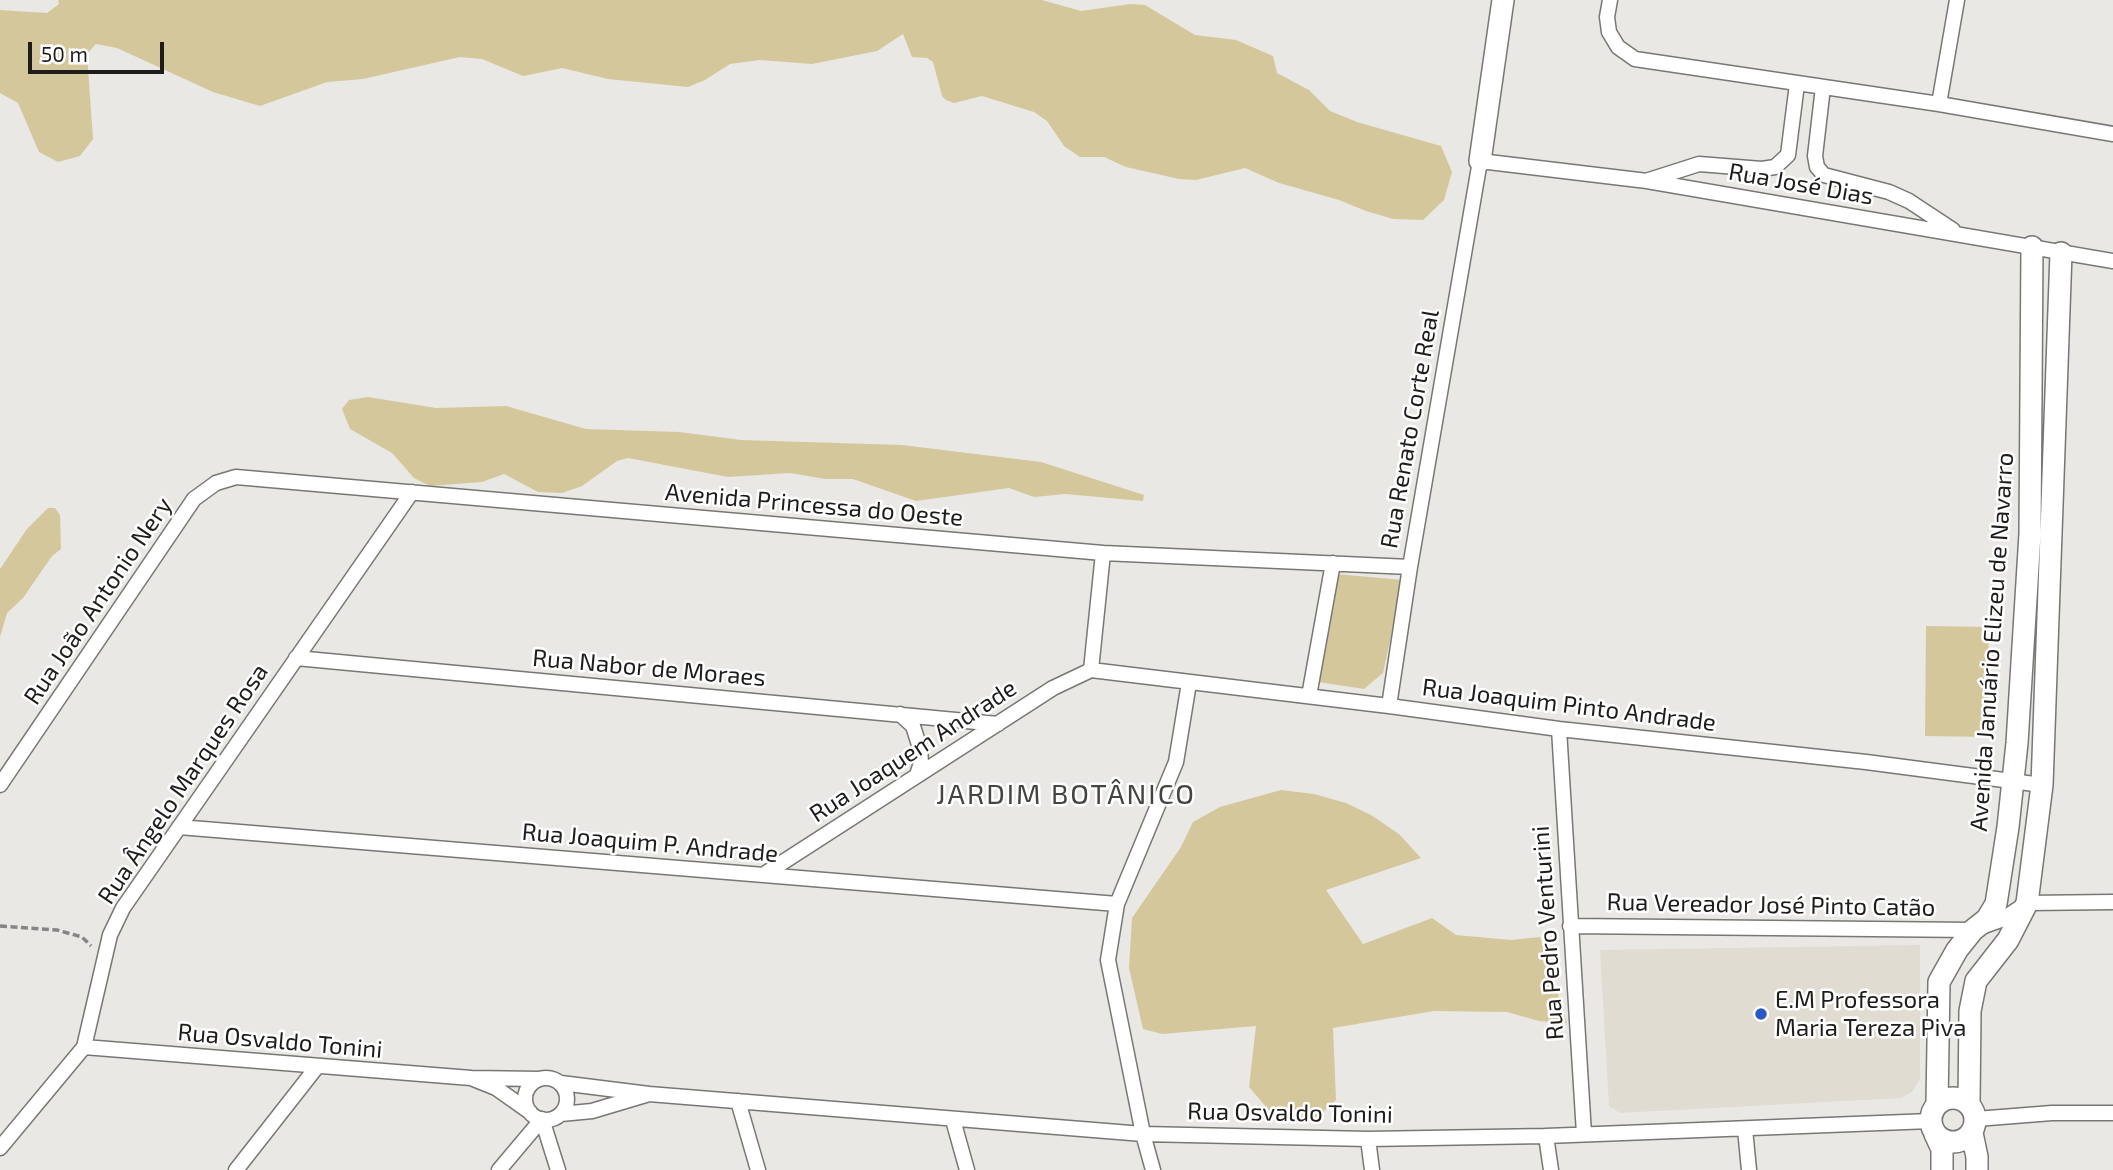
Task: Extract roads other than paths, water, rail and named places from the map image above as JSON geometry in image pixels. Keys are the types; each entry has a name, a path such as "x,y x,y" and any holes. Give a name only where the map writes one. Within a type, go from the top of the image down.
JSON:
{"street":[{"path":"1480,161 1503,0"},
{"path":"1610,0 1607,17 1609,32 1618,47 1635,59 1939,104 2113,134"},
{"path":"1939,104 1957,0"},
{"path":"1647,181 1699,164 1762,169 1775,167 1787,155 1797,84"},
{"path":"1823,87 1815,156 1817,167 1824,175 1889,192 1909,201 1960,234"},
{"name":"Rua José Dias","path":"1480,161 1647,181 2113,261"},
{"name":"Rua Renato Corte Real","path":"1389,706 1409,567 1480,161"},
{"name":"Avenida Januário Elizeu de Navarro","path":"1942,1170 1942,1149 1935,1119 1939,982 1957,950 1973,930 1987,919 1996,904 2013,780 2030,534 2032,247"},
{"name":"Avenida Januário Elizeu de Navarro","path":"1977,1170 1972,1118 1970,1011 1976,981 2008,940 2027,903 2042,785 2061,253"},
{"name":"Avenida Princessa do Oeste","path":"216,483 236,477 1103,553 1409,567"},
{"name":"Rua João Antonio Nery","path":"0,785 194,499 216,483"},
{"name":"Rua Ângelo Marques Rosa","path":"0,1148 84,1047 110,935 123,908 412,492"},
{"path":"1091,670 1103,553"},
{"path":"1309,696 1334,563"},
{"name":"Rua Nabor de Moraes","path":"296,658 998,724"},
{"name":"Rua Joaquim Pinto Andrade","path":"1091,670 1559,729 2042,785"},
{"name":"Rua Joaquem Andrade","path":"763,875 1053,688 1091,670"},
{"path":"1153,1170 1143,1134 1108,960 1117,904 1176,762 1189,683"},
{"path":"900,715 913,726 920,748 921,763 917,775"},
{"name":"Rua Pedro Venturini","path":"1559,729 1584,1134"},
{"name":"Rua Joaquim P. Andrade","path":"179,827 1117,904"},
{"path":"1973,930 2001,920 2027,903 2113,902"},
{"name":"Rua Vereador José Pinto Catão","path":"1570,926 1973,930"},
{"name":"Rua Osvaldo Tonini","path":"84,1047 471,1079 547,1078 561,1083 649,1094 1143,1134 1368,1139 1546,1136 1935,1119"},
{"path":"236,1170 316,1068"},
{"name":"Rua Osvaldo Tonini","path":"471,1079 496,1088 536,1116 555,1118 561,1114 592,1111 649,1094"},
{"path":"540,1079 534,1082 526,1093 526,1100 536,1116 558,1170"},
{"path":"561,1083 567,1102 561,1114"},
{"path":"1950,1097 1960,1098 1972,1118 1964,1140 1952,1143 1943,1140 1935,1119 1950,1097"},
{"path":"738,1101 758,1170"},
{"path":"1972,1118 2052,1113 2113,1113"},
{"path":"499,1170 536,1116"},
{"path":"953,1120 967,1170"},
{"path":"1745,1129 1749,1170"},
{"path":"1546,1136 1551,1170"},
{"path":"1368,1139 1372,1170"}],"place":[{"name":"E.M Professora Maria Tereza Piva","path":"1761,1014"}],"district":[{"name":"JARDIM BOTÂNICO","path":"1066,795"}]}
